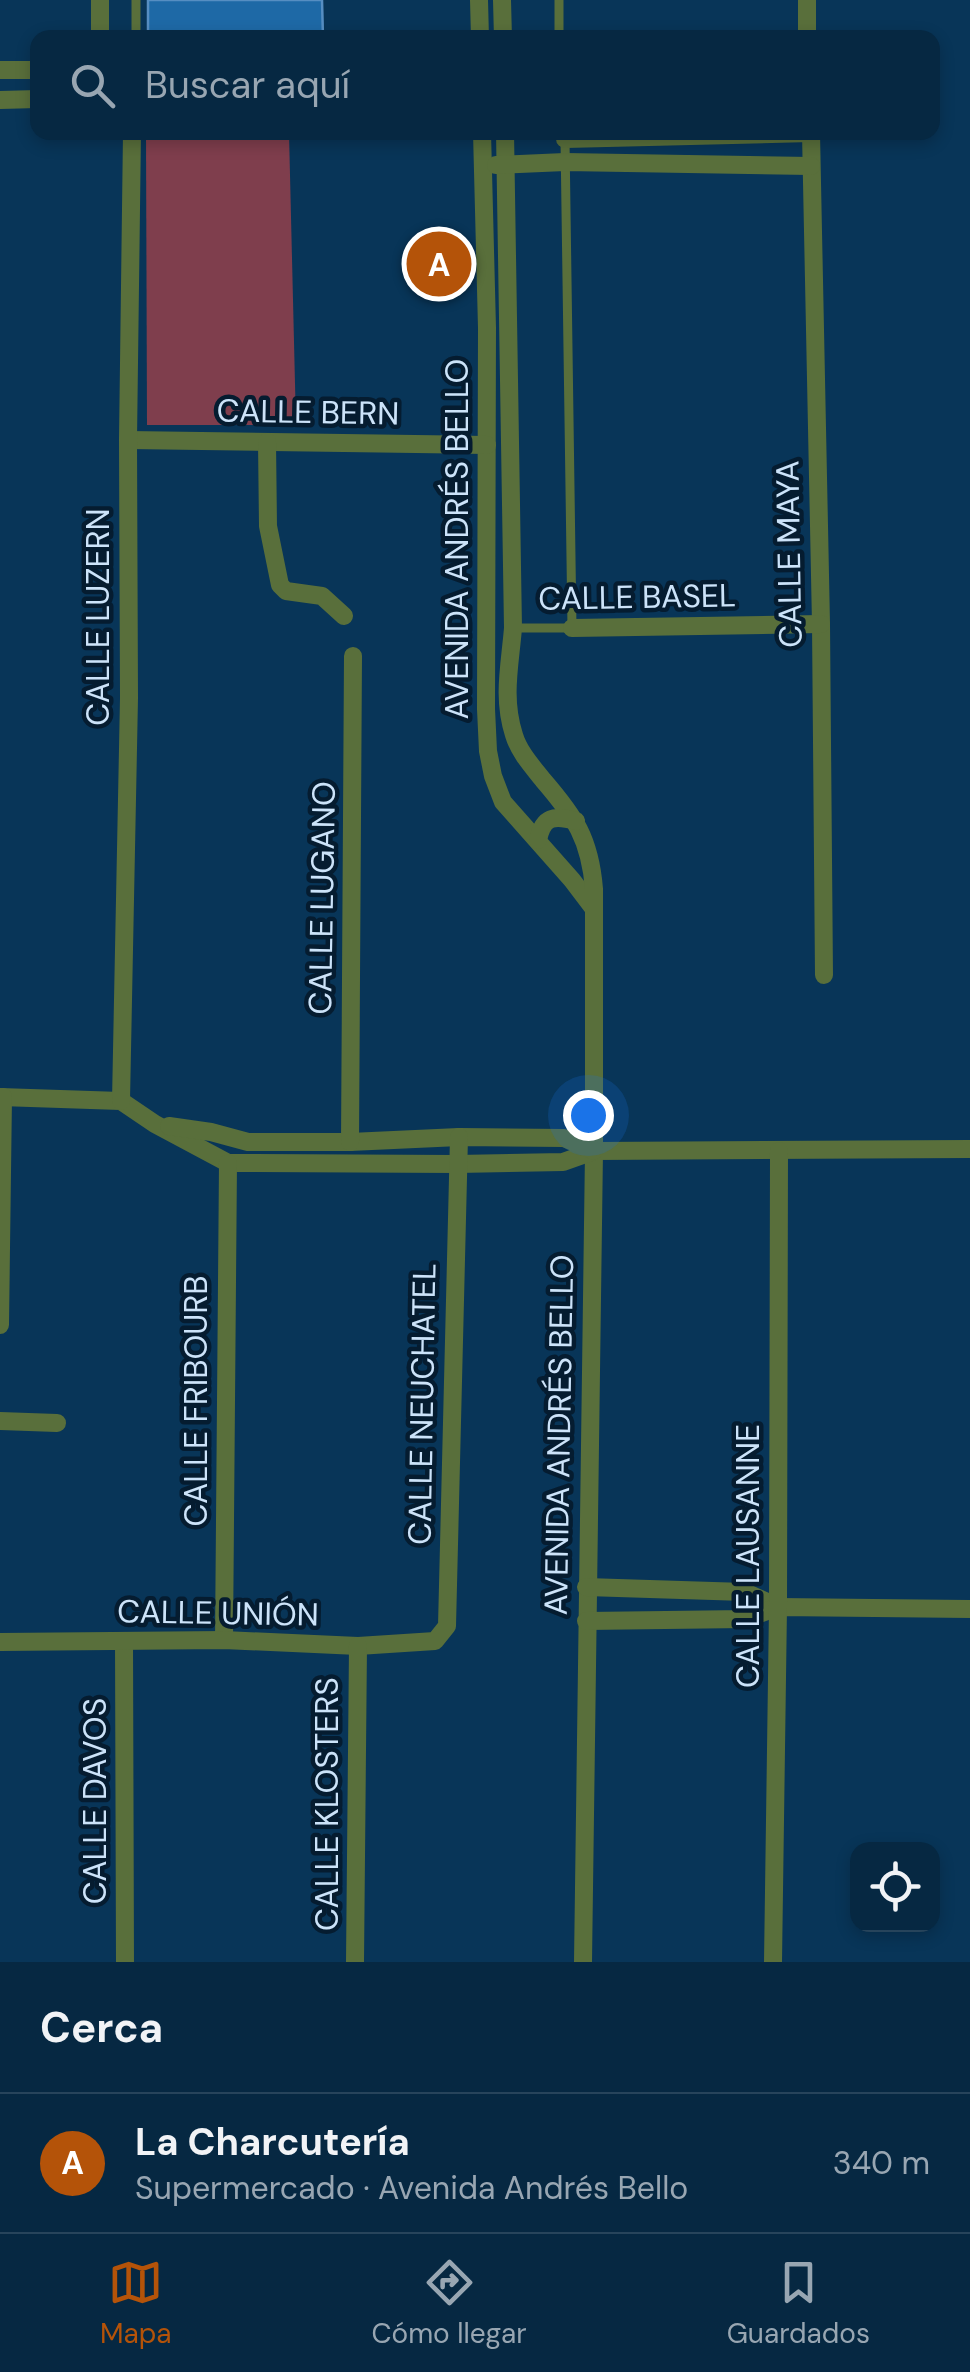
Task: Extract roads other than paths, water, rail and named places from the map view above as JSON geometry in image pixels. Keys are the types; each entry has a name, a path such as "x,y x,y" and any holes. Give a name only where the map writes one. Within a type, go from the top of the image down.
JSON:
{"street":[{"path":"100,0 100,30"},
{"path":"479,0 480,30"},
{"path":"502,0 504,30"},
{"path":"808,0 808,30"},
{"path":"0,70 30,70"},
{"path":"0,100 30,99"},
{"name":"CALLE LUZERN","path":"121,1101 130,698 132,140"},
{"name":"AVENIDA ANDRÉS BELLO","path":"482,140 488,751 502,802 594,909"},
{"name":"AVENIDA ANDRÉS BELLO","path":"506,140 514,628 506,680 508,708 521,751 576,820 592,871 594,909 583,1962"},
{"name":"CALLE MAYA","path":"811,140 824,975"},
{"path":"482,167 565,162 811,166"},
{"name":"CALLE BERN","path":"128,440 487,445"},
{"path":"268,442 268,526 280,584 286,591 322,596 344,616"},
{"name":"CALLE BASEL","path":"572,628 821,624"},
{"name":"CALLE LUGANO","path":"350,1142 353,656"},
{"path":"538,840 542,826 549,820 576,820"},
{"path":"554,859 572,858 586,848"},
{"path":"0,1325 1,1097 121,1101 228,1163 458,1164 563,1162 594,1151 970,1149"},
{"path":"155,1124 248,1142 564,1138 594,1151"},
{"name":"CALLE NEUCHATEL","path":"435,1641 447,1626 459,1137"},
{"name":"CALLE LAUSANNE","path":"772,1962 779,1151"},
{"name":"CALLE FRIBOURB","path":"224,1640 228,1163"},
{"path":"0,1421 57,1424"},
{"path":"586,1587 745,1592 778,1607"},
{"path":"586,1620 745,1619 778,1607 970,1610"},
{"name":"CALLE UNIÓN","path":"0,1642 224,1640 358,1646 435,1641"},
{"name":"CALLE DAVOS","path":"124,1641 125,1962"},
{"name":"CALLE KLOSTERS","path":"355,1962 358,1646"}],"lane":[{"path":"136,0 136,30"},
{"path":"559,0 559,30"},
{"path":"564,140 572,628"},
{"name":"CALLE BASEL","path":"514,628 572,628"}],"place":[{"name":"La Charcutería","path":"439,264"}]}
